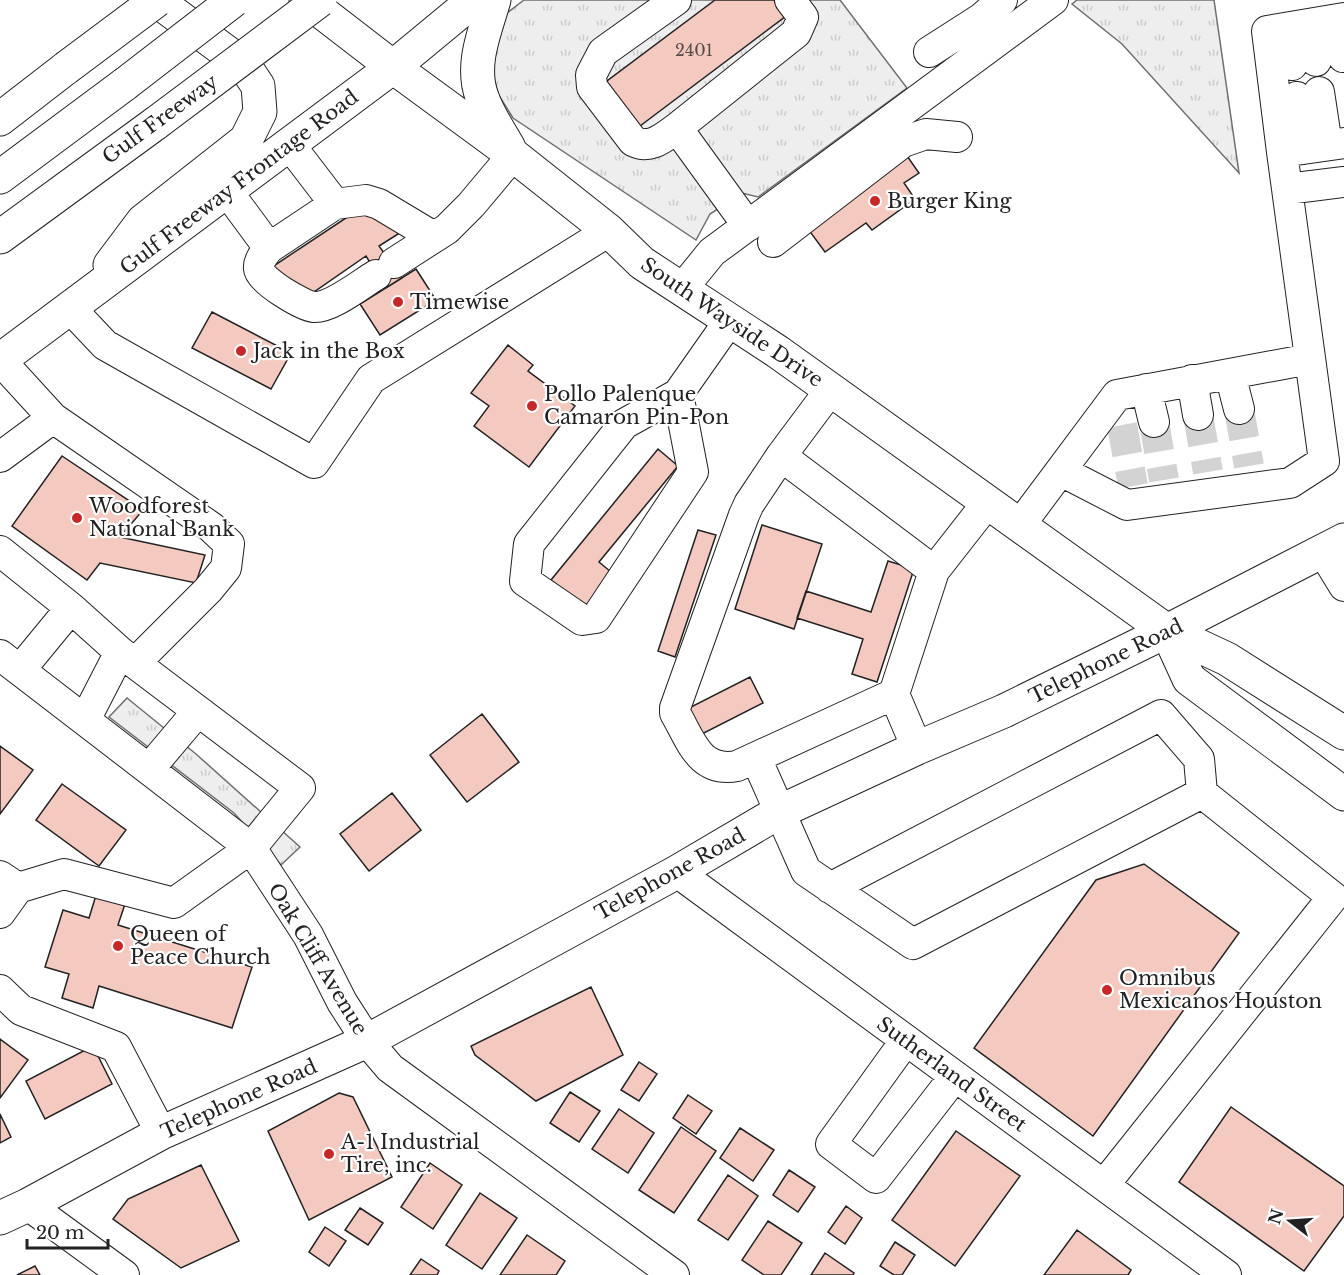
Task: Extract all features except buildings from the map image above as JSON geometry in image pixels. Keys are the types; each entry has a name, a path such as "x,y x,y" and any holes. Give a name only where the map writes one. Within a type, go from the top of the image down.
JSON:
{"main road":[{"path":"0,118 157,0 244,65 258,86 260,112 246,140 143,221 80,300"},
{"path":"0,177 234,0"},
{"name":"South Wayside Drive","path":"306,0 513,155 609,231 642,263 831,389 1167,631 1227,659 1344,733"},
{"name":"Gulf Freeway","path":"0,237 320,0"},
{"name":"Gulf Freeway Frontage Road","path":"0,360 393,67 474,0"},
{"path":"494,0 483,35 478,65 479,76 482,96 513,155"},
{"name":"Telephone Road","path":"14,1211 162,1133 367,1041 677,872 779,812 917,748 1004,711 1167,631 1333,545"},
{"name":"South Wayside Drive","path":"1167,631 1189,679 1344,794"}],"street":[{"path":"676,0 603,52 591,75 592,87 633,141 639,144 647,145 658,141 677,128 796,33 803,17 790,0"},
{"path":"929,52 982,18 1002,0"},
{"path":"682,289 712,252 1053,0"},
{"path":"1317,61 1321,22"},
{"path":"1317,61 1321,22"},
{"path":"1314,147 1267,31 1321,22"},
{"path":"1061,471 1127,505 1134,495 1210,483 1251,478 1290,483 1334,456 1310,359 1287,189 1314,147 1308,94"},
{"path":"677,128 748,226"},
{"path":"773,242 903,142 926,134 957,137"},
{"path":"290,144 335,204"},
{"path":"434,237 379,204 366,200 335,204 268,248 258,268 260,275 266,281 305,304 315,307 331,303 447,229 471,205 513,155"},
{"path":"1287,189 1344,182"},
{"path":"227,191 268,248"},
{"path":"80,300 105,345 314,463 371,379 609,231"},
{"path":"678,394 693,472 596,618 582,620 525,581 529,544 624,424 678,394 730,320"},
{"path":"1020,525 1117,395 1310,359"},
{"path":"0,360 53,418 211,527 229,544 226,568 208,590 128,657 85,720"},
{"path":"1230,374 1239,409"},
{"path":"1192,380 1198,415"},
{"path":"831,389 780,456 749,504 675,713 703,760 725,768 756,758 894,694"},
{"path":"1146,389 1154,422"},
{"path":"1117,395 1122,425"},
{"path":"0,457 53,418"},
{"path":"780,456 934,571"},
{"path":"917,748 894,694 934,571 988,502"},
{"path":"1333,545 1344,586"},
{"path":"0,550 128,657 300,788 251,848 174,903 64,874 9,882 0,913"},
{"path":"10,663 71,608"},
{"name":"Oak Cliff Avenue","path":"10,663 251,848 308,934 342,1002 367,1041 390,1068 674,1275"},
{"path":"149,769 198,711"},
{"path":"830,888 1161,715 1199,759 1202,793 1339,890 1104,1185"},
{"path":"756,758 806,872 914,944 1202,793"},
{"name":"Sutherland Street","path":"677,872 1226,1275"},
{"path":"0,990 21,1010 116,1047 162,1133"},
{"path":"906,1040 831,1144 876,1178 955,1076"},
{"path":"14,1211 124,1275"}],"green space":[{"path":"524,0 840,0 907,88 758,197 742,193 710,214 696,240 513,118 498,94 491,67 507,13"},
{"path":"1077,0 1214,0 1239,173 1122,44 1072,4"},
{"path":"127,698 196,754 300,847 281,865 234,813 109,717"}],"tunnel":[{"path":"1239,409 1249,466"},
{"path":"1198,415 1208,472"},
{"path":"1154,422 1164,480"},
{"path":"1122,425 1133,486"}],"place":[{"name":"Burger King","path":"875,201"},
{"name":"Timewise","path":"398,302"},
{"name":"Jack in the Box","path":"241,351"},
{"name":"Pollo Palenque Camaron Pin-Pon","path":"532,406"},
{"name":"Woodforest National Bank","path":"77,518"},
{"name":"Queen of Peace Church","path":"118,946"},
{"name":"Omnibus Mexicanos Houston","path":"1107,990"},
{"name":"A-1 Industrial Tire, inc.","path":"329,1154"}]}
